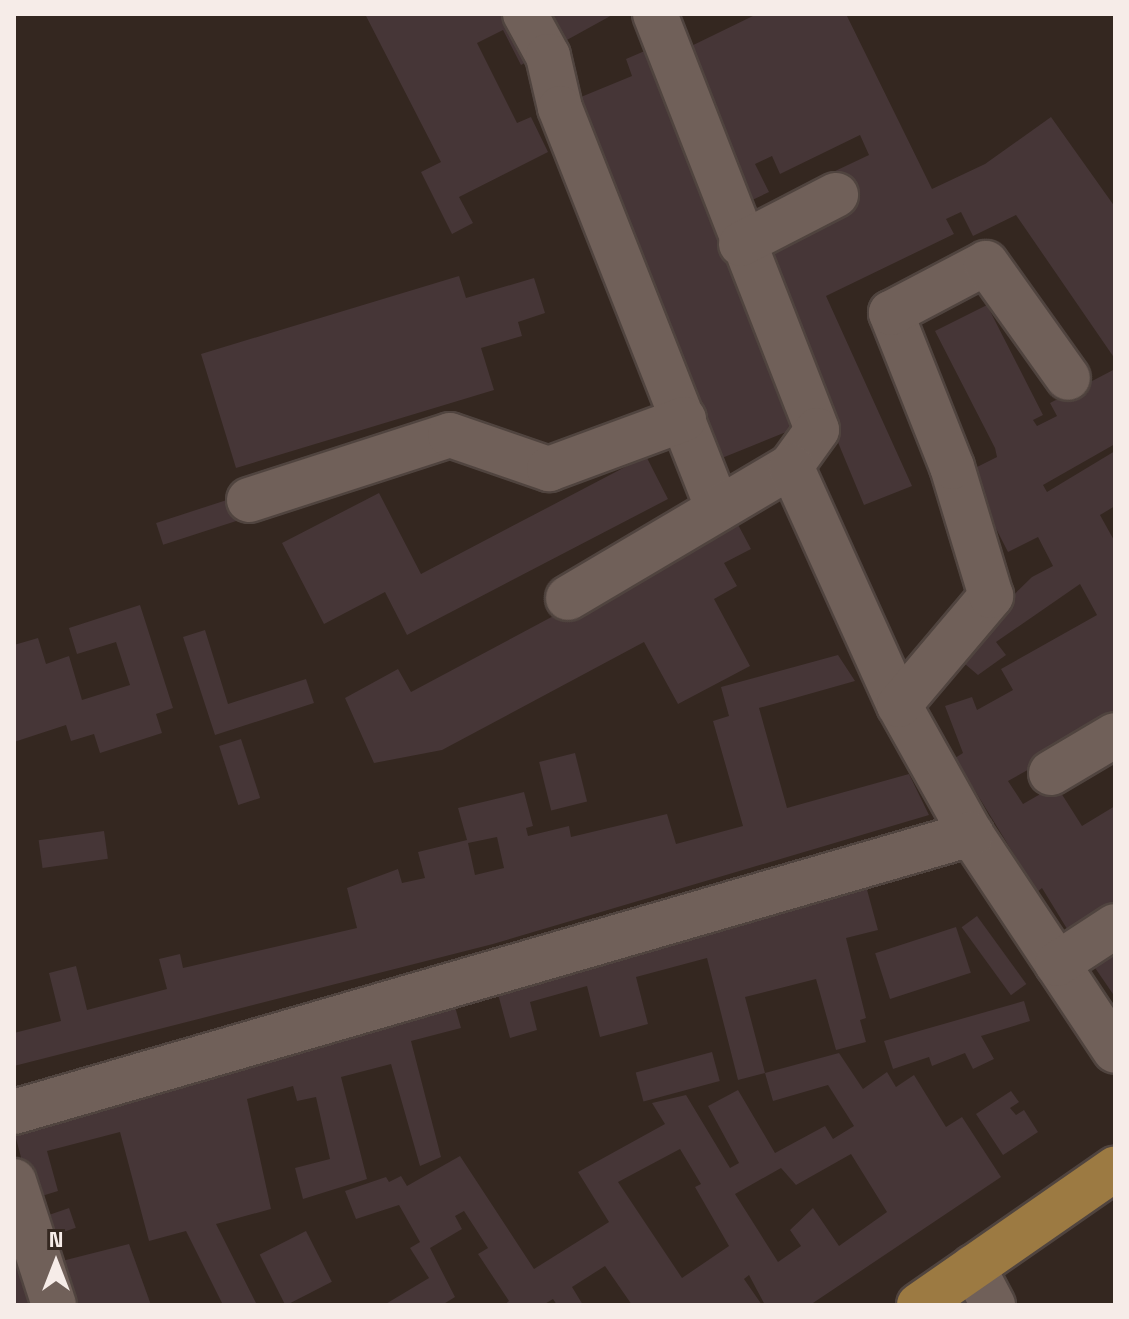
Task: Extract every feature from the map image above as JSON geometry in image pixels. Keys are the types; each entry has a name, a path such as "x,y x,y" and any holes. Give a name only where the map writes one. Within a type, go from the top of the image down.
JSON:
{"main road":[{"path":"919,1305 1115,1169"}],"street":[{"path":"525,14 548,56 560,108 718,509"},
{"path":"568,598 791,466 817,430 741,244 655,14"},
{"path":"741,244 836,195"},
{"path":"899,705 991,596 952,467 891,313 986,263 1068,378"},
{"path":"249,500 450,435 549,469 684,419"},
{"path":"791,466 899,705 971,834 1115,1051"},
{"path":"1051,773 1115,735"},
{"path":"14,1112 971,834"},
{"path":"1057,964 1115,926"},
{"path":"14,1181 54,1305"},
{"path":"973,1267 993,1305"}],"building":[{"path":"365,14 514,14 536,57 521,65 503,30 477,43 517,123 531,117 548,152 459,197 473,223 452,234 421,172 441,162"},
{"path":"538,14 614,14 556,46"},
{"path":"757,14 846,14 932,189 985,164 1051,117 1115,207 1115,359 1016,215 973,236 961,212 946,219 954,234 826,296 912,486 864,505 758,250 849,206 833,172 869,155 860,135 780,174 772,156 755,164 769,192 748,202 683,50"},
{"path":"647,50 801,426 722,458 576,99 632,76 626,59"},
{"path":"459,276 466,298 534,278 545,313 518,322 522,336 481,348 494,390 236,468 201,354"},
{"path":"987,305 1043,415 1033,420 1037,426 1057,416 1050,403 1115,369 1115,444 1043,485 1047,492 1115,451 1115,506 1100,515 1115,542 1115,721 1008,781 1023,804 1056,785 1082,826 1115,806 1115,911 1072,937 1042,888 1037,892 955,758 963,753 945,706 972,697 977,710 1013,690 1001,669 1097,615 1080,584 996,642 1006,655 978,675 953,654 1032,577 1053,566 1038,537 1008,552 967,472 997,457 995,448 935,331"},
{"path":"646,456 668,499 407,635 385,592 324,624 282,543 379,493 421,574"},
{"path":"236,497 243,519 163,545 156,523"},
{"path":"735,519 751,549 724,563 737,586 714,599 750,666 678,704 644,642 442,750 374,763 345,698 398,669 411,692"},
{"path":"140,605 173,708 156,714 162,733 100,753 94,734 71,741 66,725 14,742 14,645 38,638 46,664 69,656 82,700 130,685 116,642 77,654 69,628"},
{"path":"205,630 228,704 306,679 314,703 215,735 183,637"},
{"path":"838,655 855,681 759,708 787,808 909,774 929,815 493,944 14,1066 14,1033 61,1021 49,973 76,966 87,1010 167,989 159,959 180,954 183,968 357,928 347,888 398,869 402,883 425,878 418,852 467,840 458,808 524,792 533,826 526,828 528,836 569,826 571,837 667,814 676,844 743,826 713,721 729,716 721,687","holes":["497,837 504,868 475,875 468,843"]},
{"path":"241,739 260,798 238,805 219,746"},
{"path":"575,753 587,802 551,810 539,762"},
{"path":"104,831 108,859 43,868 39,840"},
{"path":"866,886 878,930 846,938 866,1018 860,1020 866,1042 836,1050 816,979 745,997 765,1073 738,1080 707,958 636,977 648,1024 600,1037 587,986 530,1002 537,1030 510,1038 495,983"},
{"path":"977,916 1026,984 1011,995 962,927"},
{"path":"956,927 971,973 890,999 875,953"},
{"path":"1115,941 1115,997 1089,959"},
{"path":"452,996 461,1028 411,1041 441,1157 420,1166 391,1064 341,1077 367,1179 303,1199 295,1168 330,1159 316,1097 297,1101 293,1086 247,1099 271,1209 216,1224 257,1305 223,1305 186,1231 149,1241 120,1132 47,1151 58,1191 32,1199 14,1131"},
{"path":"1024,1001 1030,1021 981,1036 994,1059 973,1069 965,1053 932,1066 929,1057 893,1069 884,1041"},
{"path":"712,1052 720,1081 643,1101 636,1072"},
{"path":"839,1053 863,1089 887,1072 896,1087 914,1075 946,1127 962,1117 1001,1177 810,1305 765,1305 749,1275 744,1279 762,1305 632,1305 605,1266 572,1287 583,1305 557,1305 553,1299 543,1305 504,1305 509,1301 478,1254 488,1248 464,1211 455,1216 462,1229 430,1248 455,1297 442,1305 384,1305 429,1278 410,1248 420,1242 399,1205 356,1219 345,1191 386,1177 389,1182 401,1176 407,1186 460,1156 534,1269 609,1222 578,1172 665,1124 652,1103 686,1095 730,1168 739,1163 708,1106 738,1090 775,1153 825,1126 833,1139 854,1126 828,1085 773,1101 765,1073","holes":["680,1149 701,1184 695,1187 729,1246 682,1278 618,1182","851,1154 887,1212 839,1246 813,1208 790,1230 801,1246 778,1262 735,1194 781,1168 796,1185"]},
{"path":"1011,1091 1019,1102 1010,1108 1016,1115 1024,1110 1038,1132 1003,1155 976,1114"},
{"path":"69,1208 76,1228 48,1237 42,1217"},
{"path":"306,1231 332,1282 285,1305 260,1255"},
{"path":"129,1244 151,1305 65,1305 54,1263"},
{"path":"15,1253 30,1305 14,1305"}]}
